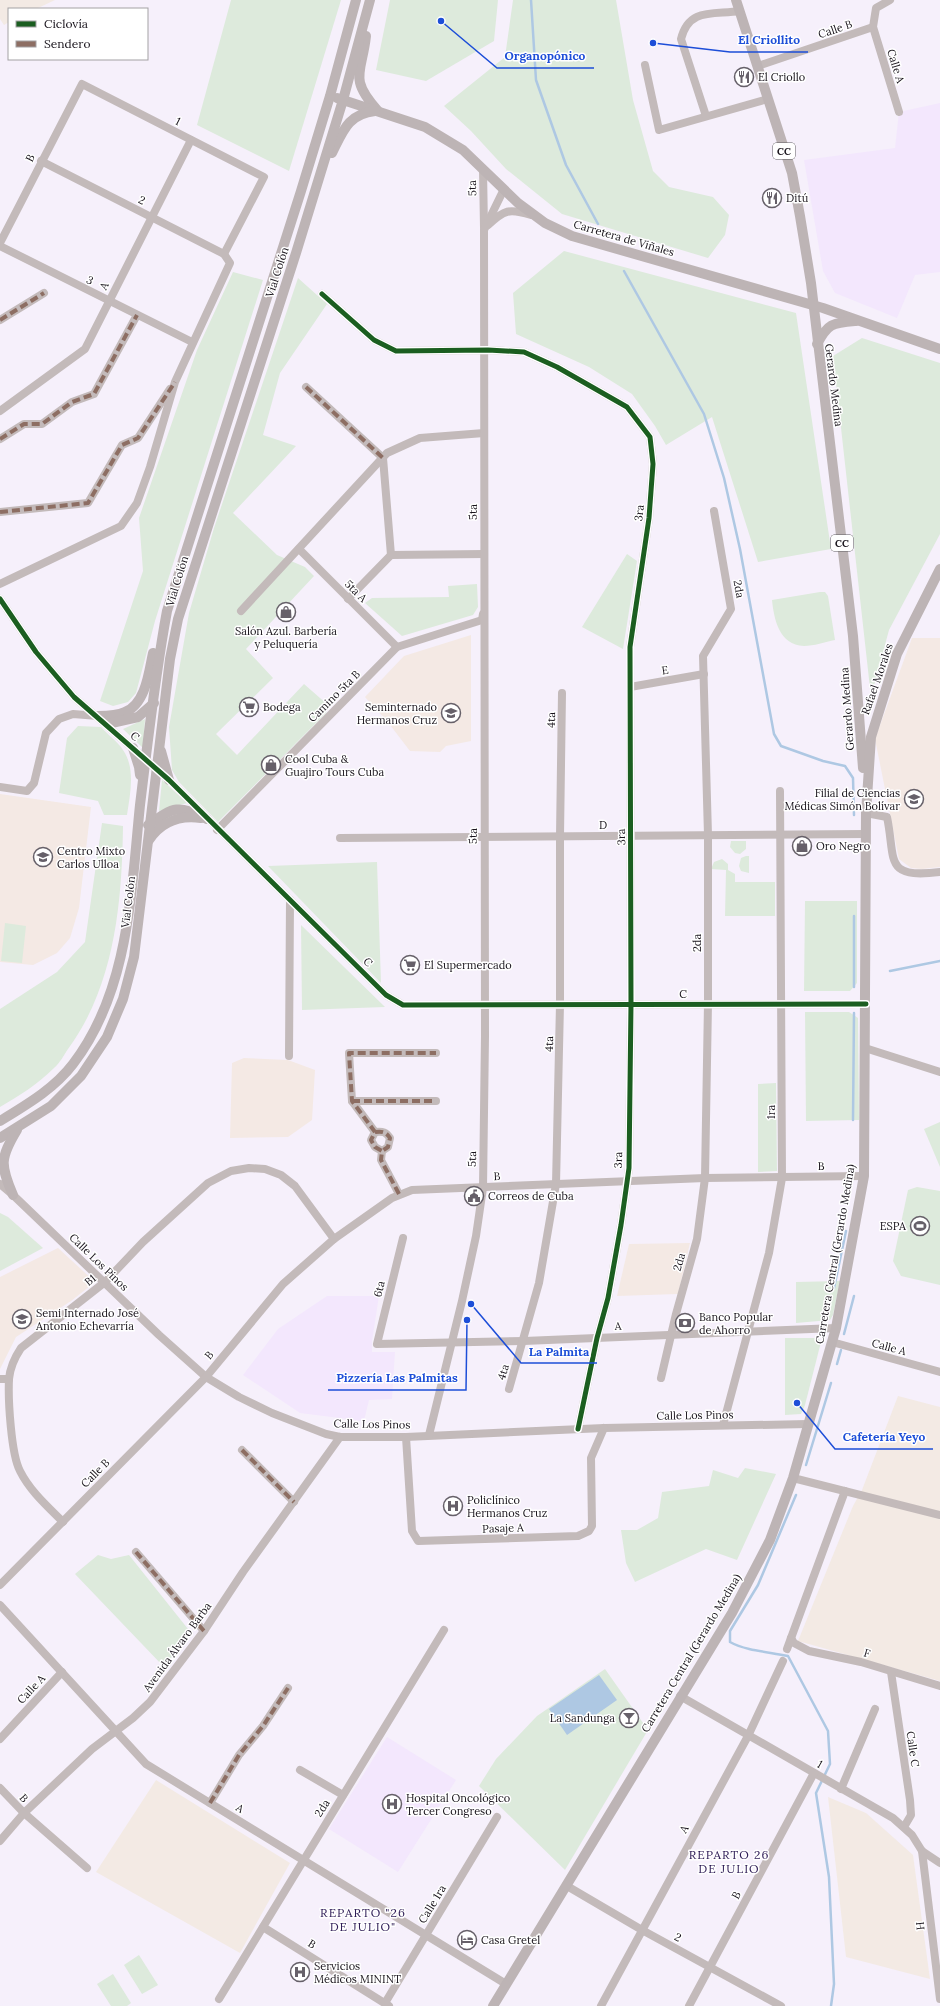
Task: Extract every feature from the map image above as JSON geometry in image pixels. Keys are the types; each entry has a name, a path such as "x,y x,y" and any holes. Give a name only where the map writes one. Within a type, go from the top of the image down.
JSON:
{"main road":[{"name":"Vial Colón","path":"0,1122 44,1093 73,1065 97,1027 110,996 123,949 153,704 167,611 301,192 330,96 356,0"},
{"name":"Gerardo Medina","path":"736,0 792,173 800,216 813,306 853,636 863,766 867,781"},
{"name":"Vial Colón","path":"0,1138 51,1106 76,1081 107,1037 123,999 134,957 166,692 178,619 310,210 343,100 370,2"},
{"path":"370,2 364,50 358,76 366,97 378,111"},
{"name":"Carretera de Viñales","path":"330,96 425,127 463,150 535,216 545,223 572,236 813,306 940,349"},
{"path":"310,210 328,162 347,123 361,114 378,111"},
{"path":"817,344 825,329 838,323 860,321"},
{"name":"Rafael Morales","path":"867,781 871,737 896,654 940,569"},
{"path":"98,716 118,715 127,712 135,705 143,694 158,634 167,611"},
{"path":"107,724 138,717 166,692"},
{"path":"160,741 169,780"},
{"path":"133,748 140,766 141,803"},
{"name":"Carretera Central (Gerardo Medina)","path":"493,2006 567,1886 680,1696 732,1613 770,1540 793,1478 836,1328 864,1176 867,781"},
{"path":"137,833 160,816 175,809 188,809 207,819"},
{"path":"148,842 156,831 167,822 184,818 207,819"},
{"path":"13,1195 4,1180 1,1164 6,1149 18,1128"},
{"path":"0,1189 13,1195"}],"street":[{"path":"873,27 876,8 890,0"},
{"path":"706,116 682,39 684,27 693,18 712,12 740,11"},
{"name":"Calle B","path":"758,66 873,27"},
{"name":"Calle A","path":"873,27 899,112"},
{"path":"645,65 659,130 768,99"},
{"name":"1","path":"82,84 264,177 224,254"},
{"name":"B","path":"0,244 41,161 82,84"},
{"name":"A","path":"0,411 85,349 191,140"},
{"name":"2","path":"41,161 224,254 230,263 192,342"},
{"name":"5ta","path":"429,1435 462,1301 476,1236 483,1188 484,230 482,169"},
{"name":"5ta","path":"484,230 504,189"},
{"path":"484,230 501,213 515,210 535,216"},
{"name":"3","path":"0,244 109,302 192,342"},
{"path":"0,320 44,293"},
{"name":"3ra","path":"322,294 374,340 396,351 483,350 524,352 558,367 628,407 650,437 653,464 649,518 630,647 631,1004 627,1181 608,1298 597,1338 578,1429"},
{"path":"0,439 24,424 42,424 72,402 94,394 137,315"},
{"path":"0,584 121,526 136,503 142,489 175,382 192,342"},
{"path":"0,512 88,503 122,445 138,438 175,382"},
{"path":"306,387 383,458 391,555"},
{"path":"241,611 387,453 420,438 484,433"},
{"name":"2da","path":"662,1378 671,1335 697,1239 705,1178 708,1004 708,835 704,656 731,609 714,511"},
{"name":"5ta A","path":"299,549 397,648"},
{"path":"348,599 391,555 484,554"},
{"name":"C","path":"0,599 36,652 74,697 98,716 169,780 386,995 403,1005 866,1004"},
{"name":"Camino 5ta B","path":"218,830 397,648 482,620 484,611"},
{"name":"E","path":"630,686 704,674"},
{"name":"4ta","path":"509,1389 524,1341 539,1283 556,1184 560,1004 562,693"},
{"path":"0,787 27,791 34,783 46,733 59,719 73,714 98,716"},
{"name":"1ra","path":"723,1425 746,1332 768,1253 782,1178 780,791"},
{"path":"866,813 887,817 895,864 901,872 914,874 940,872"},
{"name":"D","path":"340,838 866,834"},
{"path":"289,1056 290,900"},
{"path":"865,1048 940,1072"},
{"path":"375,1132 352,1101 349,1053 436,1053"},
{"path":"352,1101 436,1101"},
{"path":"375,1132 381,1131 386,1133 390,1138 388,1147 382,1151 381,1160 399,1194"},
{"path":"375,1132 372,1140 374,1146 382,1151"},
{"name":"B1","path":"63,1522 33,1492 19,1470 13,1442 9,1379 14,1359 21,1348 105,1282 143,1242 208,1183 231,1171 249,1168 265,1168 281,1175 295,1186 334,1238"},
{"name":"B","path":"206,1377 283,1284 334,1238 399,1194 412,1190 705,1178 864,1176"},
{"name":"Calle Los Pinos","path":"0,1184 105,1282 159,1335 206,1377 239,1397 272,1413 326,1434 340,1437 406,1437 604,1428 808,1424"},
{"name":"6ta","path":"377,1344 403,1238"},
{"name":"A","path":"377,1344 524,1341 836,1328"},
{"name":"Calle A","path":"832,1342 940,1372"},
{"name":"Calle B","path":"0,1585 206,1377"},
{"path":"0,1379 9,1379"},
{"name":"Pasaje A","path":"406,1437 412,1531 418,1541 578,1536 589,1531 592,1526 591,1458 604,1428"},
{"name":"Avenida Álvaro Barba","path":"0,1841 24,1813 92,1749 133,1718 150,1702 204,1631 243,1572 340,1437"},
{"path":"242,1450 294,1502"},
{"path":"793,1478 940,1515"},
{"path":"787,1649 845,1491"},
{"path":"136,1552 204,1631"},
{"name":"A","path":"0,1605 146,1764 506,1984"},
{"name":"2da","path":"219,1999 444,1630"},
{"name":"F","path":"791,1638 794,1643 809,1651 861,1662 940,1686"},
{"name":"A","path":"601,2006 748,1736 783,1662"},
{"name":"Calle A","path":"0,1739 62,1672"},
{"name":"Calle C","path":"891,1672 910,1800 911,1815 904,1827"},
{"path":"210,1803 239,1755 263,1726 288,1688"},
{"name":"1","path":"680,1696 893,1818 912,1835 922,1851 940,1863"},
{"path":"841,1788 875,1709"},
{"path":"300,1770 344,1795"},
{"name":"B","path":"689,2006 817,1774"},
{"name":"B","path":"0,1788 24,1813 87,1868"},
{"name":"Calle 1ra","path":"387,2005 426,1935 497,1817"},
{"name":"H","path":"922,1851 940,1999"},
{"name":"2","path":"567,1886 642,1930 781,2006"},
{"name":"B","path":"263,1927 387,2005"}],"shaded area":[{"path":"0,0 55,0 38,8 8,8 8,23 4,25 0,19"},
{"path":"940,103 940,272 915,275 897,318 835,293 823,271 804,160 895,148 899,112"},
{"path":"471,635 471,741 446,746 440,752 410,751 387,721 365,697 404,656"},
{"name":"Filial de Ciencias Médicas Simón Bolívar","path":"912,638 940,638 940,867 922,869 911,868 899,859 875,739"},
{"name":"Centro Mixto Carlos Ulloa","path":"0,794 91,807 79,908 70,938 57,953 33,965 0,962"},
{"path":"244,1058 288,1060 315,1070 312,1120 288,1137 230,1138 232,1063"},
{"path":"690,1243 678,1294 617,1296 629,1244"},
{"name":"Semi Internado José Antonio Echevarría","path":"58,1248 95,1282 71,1301 16,1337 0,1369 0,1277"},
{"path":"327,1296 379,1296 372,1341 372,1352 395,1352 392,1399 369,1400 364,1421 300,1413 243,1375 278,1329"},
{"path":"898,1396 940,1407 940,1681 798,1641 853,1506 862,1490"},
{"name":"Hospital Oncológico Tercer Congreso","path":"387,1737 456,1780 398,1872 329,1829"},
{"path":"156,1780 290,1863 240,1953 96,1872"},
{"path":"828,1797 866,1813 913,1855 930,1979 846,1957"}],"green space":[{"path":"231,0 341,0 289,171 197,125"},
{"path":"390,0 498,0 494,41 426,81 376,70"},
{"path":"513,0 616,0 633,100 653,171 669,187 713,197 729,215 725,235 708,258 562,214 506,169 471,131 444,106 505,57"},
{"path":"564,251 796,313 831,549 758,562 712,417 666,445 655,426 632,394 589,367 516,334 513,293"},
{"path":"233,272 263,280 155,621 136,693 128,702 113,706 100,701 143,571 139,518 197,350"},
{"path":"298,278 327,304 280,373 263,435 296,446 233,513 277,555 305,567 314,576 246,649 273,678 216,734 237,755 304,684 328,705 326,713 218,822 179,782 172,770 169,727 189,613 214,528"},
{"path":"862,338 940,363 940,534 889,630 871,697 833,356"},
{"path":"627,554 637,561 623,649 582,627"},
{"path":"477,584 478,607 473,615 402,636 365,603 372,598 449,597 448,586"},
{"path":"825,592 828,596 835,640 816,645 796,645 783,636 779,630 774,615 772,600"},
{"path":"145,719 143,748 123,729"},
{"path":"78,726 101,727 118,744 127,757 130,765 131,782 127,815 104,815 98,801 59,793 67,738"},
{"path":"162,780 187,803 159,811"},
{"path":"102,823 123,826 121,884 118,913 106,970 96,998 84,1024 58,1064 35,1084 0,1107 0,1009 57,972 85,942"},
{"path":"731,841 746,841 746,849 740,854 735,853 730,847"},
{"path":"749,856 749,873 741,871 739,866 741,858"},
{"path":"722,859 728,864 728,870 735,874 735,882 775,882 775,916 725,916 726,870 711,869 714,862"},
{"path":"377,862 381,983 268,866"},
{"path":"805,901 857,901 857,983 850,991 804,991"},
{"path":"5,923 26,926 22,963 1,961"},
{"path":"301,925 385,1007 302,1010"},
{"path":"805,1012 849,1012 858,1018 859,1120 806,1121"},
{"path":"776,1083 777,1171 758,1172 758,1084"},
{"path":"940,1122 940,1167 924,1129"},
{"name":"ESPA","path":"917,1187 940,1191 940,1285 901,1276 893,1261 908,1190"},
{"path":"0,1213 8,1217 43,1248 0,1271"},
{"path":"840,1281 833,1315 830,1320 796,1323 796,1282"},
{"path":"785,1338 818,1338 821,1342 805,1405 801,1414 785,1415"},
{"path":"745,1468 776,1474 737,1560 706,1549 635,1582 626,1563 621,1530 637,1530 658,1518 662,1492 709,1486 713,1470 738,1478"},
{"path":"98,1555 111,1559 129,1555 188,1629 188,1636 164,1667 75,1574"},
{"path":"605,1669 648,1730 565,1870 479,1786 496,1759 537,1716"},
{"path":"139,1955 158,1985 142,1994 124,1965"},
{"path":"113,1974 131,2003 127,2006 111,2006 97,1984"}],"water":[{"path":"599,1675 617,1700 567,1735 549,1709"}],"waterway":[{"path":"531,0 536,80 566,165 598,224"},
{"path":"624,271 704,414 724,478 740,549 774,734 781,746 823,761 845,766 853,778 854,815"},
{"path":"854,916 854,987"},
{"path":"890,971 940,961"},
{"path":"853,1120 854,1013"},
{"path":"834,1288 846,1231"},
{"path":"844,1334 854,1296"},
{"path":"837,1364 841,1350"},
{"path":"806,1465 831,1383"},
{"path":"796,1495 758,1585 730,1631 730,1642 751,1649 788,1656 828,1731 830,1764 816,1793 829,1877 834,1984 831,2006"}],"marked path":[{"path":"0,320 44,293"},
{"path":"0,439 24,424 42,424 72,402 94,394 137,315"},
{"path":"0,512 88,503 122,445 138,438 175,382"},
{"path":"306,387 383,458"},
{"path":"399,1194 381,1160 382,1151 375,1147 371,1140 375,1132 352,1101 349,1053 436,1053"},
{"path":"352,1101 436,1101"},
{"path":"375,1132 384,1132 390,1138 388,1147 382,1151"},
{"path":"242,1450 294,1502"},
{"path":"136,1552 204,1631"},
{"path":"210,1803 239,1755 263,1726 288,1688"}],"cycle path":[{"path":"322,294 374,340 396,351 488,350 524,352 557,367 627,407 650,437 653,464 649,518 630,647 631,1004 629,1168 608,1298 597,1338 578,1429"},
{"path":"0,599 36,652 74,697 169,780 386,995 403,1005 866,1004"}],"place":[{"name":"Organopónico","path":"441,21"},
{"name":"El Criollito","path":"653,43"},
{"name":"El Criollo","path":"744,77"},
{"name":"Ditú","path":"772,198"},
{"name":"Salón Azul. Barbería y Peluquería","path":"286,612"},
{"name":"Bodega","path":"249,707"},
{"name":"Seminternado Hermanos Cruz","path":"451,713"},
{"name":"Cool Cuba & Guajiro Tours Cuba","path":"271,765"},
{"name":"Filial de Ciencias Médicas Simón Bolívar","path":"914,799"},
{"name":"Oro Negro","path":"802,846"},
{"name":"Centro Mixto Carlos Ulloa","path":"43,857"},
{"name":"El Supermercado","path":"410,965"},
{"name":"Correos de Cuba","path":"474,1196"},
{"name":"ESPA","path":"920,1226"},
{"name":"La Palmita","path":"471,1304"},
{"name":"Semi Internado José Antonio Echevarría","path":"22,1319"},
{"name":"Pizzería Las Palmitas","path":"467,1320"},
{"name":"Banco Popular de Ahorro","path":"685,1323"},
{"name":"Cafetería Yeyo","path":"797,1403"},
{"name":"Policlínico Hermanos Cruz","path":"453,1506"},
{"name":"La Sandunga","path":"629,1718"},
{"name":"Hospital Oncológico Tercer Congreso","path":"392,1804"},
{"name":"Casa Gretel","path":"467,1940"},
{"name":"Servicios Médicos MININT","path":"300,1972"}],"district":[{"name":"REPARTO 26 DE JULIO","path":"729,1861"},
{"name":"REPARTO \"26 DE JULIO\"","path":"363,1919"}]}
